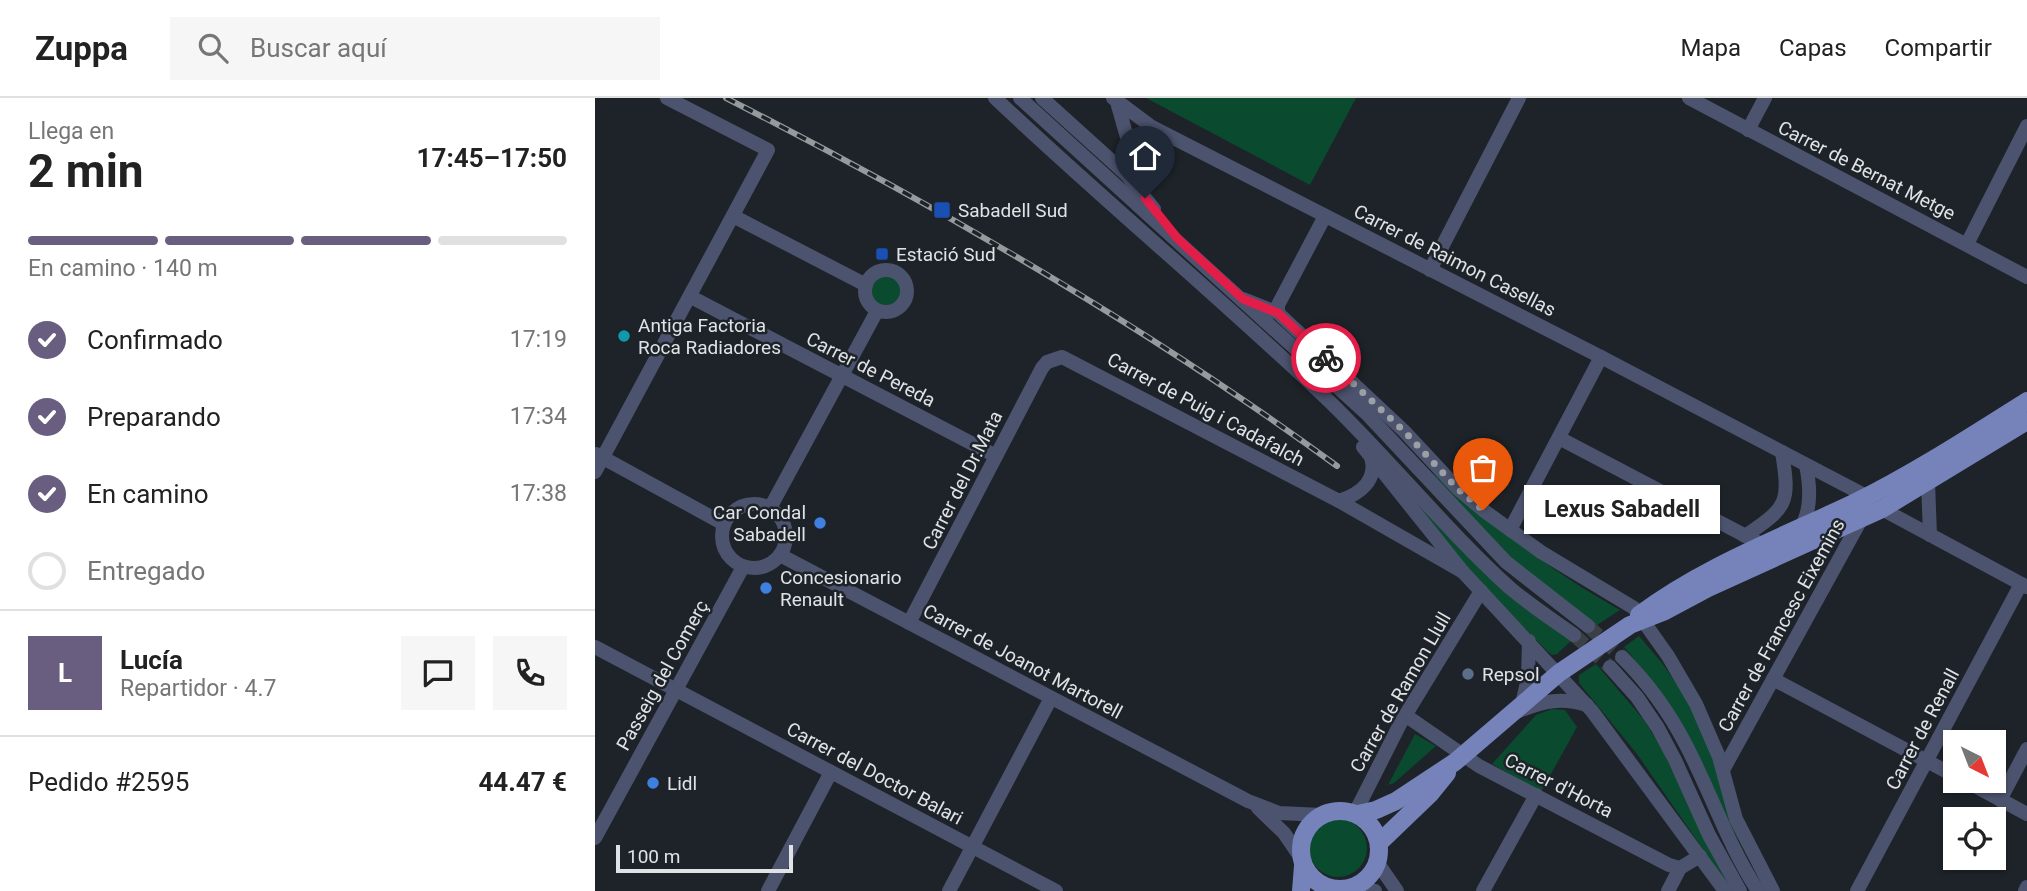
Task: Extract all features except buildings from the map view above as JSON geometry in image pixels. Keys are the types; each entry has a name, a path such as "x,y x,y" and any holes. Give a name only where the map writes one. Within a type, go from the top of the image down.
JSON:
{"main road":[{"path":"1301,891 1305,831 1322,814 1337,811 1356,814 1396,801 1459,758 1559,673 1637,620 1663,597 1866,496 1935,458 2027,401"},
{"path":"1637,620 1882,509 2027,421"},
{"path":"1379,843 1430,794 1459,758"},
{"path":"1301,861 1323,887 1344,890 1366,880 1377,862 1379,843 1372,828 1356,814"}],"street":[{"path":"595,472 599,455 691,297 768,150 667,98"},
{"path":"995,98 1362,433 1496,575 1574,635"},
{"path":"1020,98 1366,413 1506,562 1588,626"},
{"path":"1042,98 1126,174 1191,253"},
{"path":"1430,270 1519,98"},
{"name":"Carrer de Bernat Metge","path":"1689,98 2027,277"},
{"path":"1748,130 1765,98"},
{"path":"1115,99 1145,198"},
{"name":"Carrer de Raimon Casellas","path":"1115,99 1152,127 1866,496 1882,509 2024,586"},
{"path":"1967,244 2027,127"},
{"path":"733,216 866,285"},
{"path":"1278,313 1278,305 1325,216"},
{"path":"887,270 900,275 907,284 908,293 903,305 888,313 877,311 866,300 866,285 873,274 887,270"},
{"name":"Carrer de Pereda","path":"691,297 996,456"},
{"path":"1243,299 1278,313 1404,431 1458,489 1510,530 1581,577 1629,603 1637,620 1696,704 1723,770 1736,819 1773,891"},
{"path":"770,508 877,311"},
{"name":"Carrer de Puig i Cadafalch","path":"1256,334 1370,455 1463,572 1587,706 1725,891"},
{"path":"1510,530 1601,357"},
{"name":"Carrer de Puig i Cadafalch","path":"1053,359 1069,359 1339,501 1463,572"},
{"name":"Carrer del Dr.Mata","path":"909,623 1042,368 1053,359"},
{"path":"1559,438 1763,545"},
{"path":"1745,536 1781,508 1787,488 1781,452"},
{"path":"599,455 724,524"},
{"path":"1339,501 1357,494 1369,481 1373,466 1370,455"},
{"path":"1730,578 1751,562 1788,541 1802,527 1811,487 1806,465"},
{"path":"1928,482 1930,535"},
{"name":"Carrer de Francesc Eixemins","path":"1723,770 1863,518 1866,496"},
{"path":"757,504 770,508 783,522 786,536 781,555 763,568 744,567 733,562 721,539 728,516 745,505 757,504"},
{"name":"Carrer de Joanot Martorell","path":"781,555 1248,801 1279,813 1322,814"},
{"name":"Passeig del Comerç","path":"595,838 744,567"},
{"name":"Carrer de Renall","path":"1857,891 2024,586"},
{"name":"Carrer de Ramon Llull","path":"1356,814 1405,715 1481,591"},
{"path":"1515,710 1528,678 1529,641"},
{"name":"Carrer del Doctor Balari","path":"595,648 1055,891"},
{"path":"1622,657 1653,692 1677,728 1721,823 1758,891"},
{"path":"1609,667 1637,697 1663,736 1709,835 1740,891"},
{"path":"1773,679 1943,770"},
{"path":"949,891 1051,698"},
{"path":"1515,710 1562,699 1587,706"},
{"name":"Carrer d'Horta","path":"1405,715 1459,758 1675,866"},
{"path":"2000,800 2027,749"},
{"path":"768,891 831,772"},
{"path":"1987,793 2027,814"},
{"path":"1483,891 1536,795"},
{"name":"Carrer de Joanot Martorell","path":"1248,801 1275,824 1301,861"},
{"path":"1668,891 1675,866 1700,856"},
{"path":"1377,862 1397,891"},
{"path":"1344,890 1375,891"}],"green space":[{"path":"1146,98 1356,98 1310,185"},
{"path":"886,276 892,277 900,285 900,297 892,305 886,306 880,305 872,297 871,291 872,285 880,277"},
{"path":"1388,467 1521,605 1571,641 1557,654 1552,655 1547,651 1489,592 1438,533"},
{"path":"1428,469 1520,545 1620,610 1597,625 1569,605 1502,551"},
{"path":"1639,636 1683,693 1699,722 1764,886 1646,673 1624,647"},
{"path":"1596,664 1644,720 1661,747 1732,891 1637,754 1579,683 1579,675"},
{"path":"1552,709 1565,710 1577,727 1541,792 1492,764 1536,715"},
{"path":"1415,734 1436,746 1394,783 1388,785"},
{"path":"1332,819 1344,819 1354,823 1363,832 1367,854 1359,869 1344,877 1332,877 1322,873 1313,864 1309,854 1309,842 1313,832 1322,823"}],"tunnel":[{"path":"1588,626 1622,657"},
{"path":"1574,635 1610,667"}],"railway":[{"path":"726,98 884,181 1039,270 1190,364 1337,466"}],"way so far":[{"path":"1326,358 1404,431 1458,489 1483,510"}],"place":[{"name":"Sabadell Sud","path":"942,210"},
{"name":"Estació Sud","path":"882,254"},
{"name":"Antiga Factoria Roca Radiadores","path":"624,336"},
{"name":"Lexus Sabadell","path":"1483,510"},
{"name":"Car Condal Sabadell","path":"820,523"},
{"name":"Concesionario Renault","path":"766,588"},
{"name":"Repsol","path":"1468,674"},
{"name":"Lidl","path":"653,783"}],"route":[{"path":"1145,198 1191,253 1243,299 1278,313 1326,358"}]}
